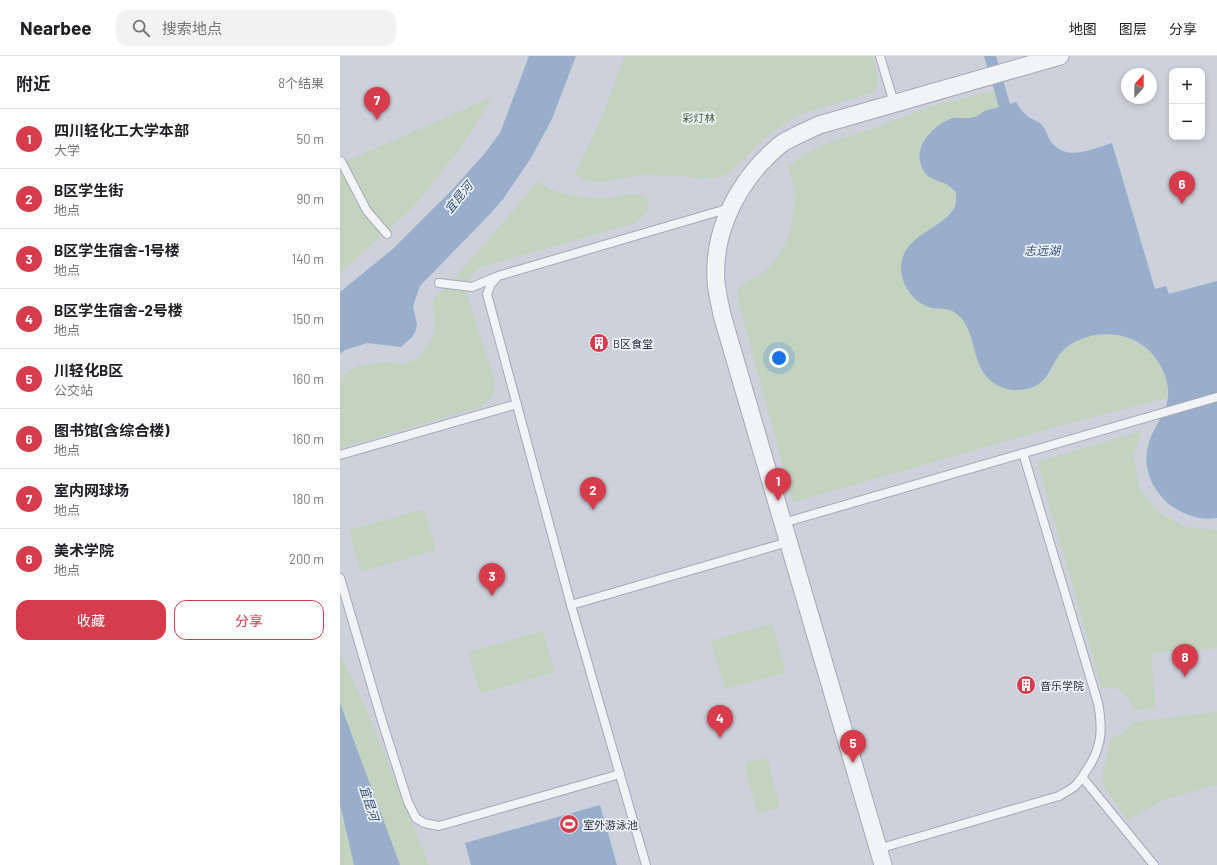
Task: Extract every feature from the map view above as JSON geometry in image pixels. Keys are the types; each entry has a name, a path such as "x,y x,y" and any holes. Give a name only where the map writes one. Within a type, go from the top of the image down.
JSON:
{"street":[{"path":"881,857 722,315 716,283 716,259 720,239 730,208 740,189 755,170 783,143 820,124 1060,56"}],"lane":[{"path":"880,56 894,103"},
{"path":"341,161 367,211 387,234"},
{"path":"439,283 472,287 498,276 730,208"},
{"path":"498,276 491,284 488,294 571,605 646,865"},
{"path":"783,523 1217,397"},
{"path":"340,455 517,404"},
{"path":"881,857 1059,796 1076,786 1092,762 1100,740 1102,723 1099,710 1023,453"},
{"path":"571,605 788,542"},
{"path":"340,578 382,721 408,802 416,818 424,823 439,826 620,774"},
{"path":"1082,777 1154,865"}],"shaded area":[{"path":"340,56 1217,56 1217,865 340,865"}],"green space":[{"name":"彩灯林","path":"625,56 873,56 877,74 877,83 875,92 804,113 785,123 766,137 729,173 715,178 697,179 681,176 644,175 605,182 587,181 574,175 600,121"},
{"path":"995,91 999,107 986,110 980,116 973,118 957,118 920,150 924,170 928,176 948,185 956,192 955,201 950,213 926,233 901,265 902,276 905,284 962,318 969,329 974,351 981,371 990,380 1000,386 1013,390 1031,388 1045,378 1055,361 1068,346 1079,340 1095,335 1110,335 1126,338 1140,344 1152,354 1161,366 1167,381 1167,398 1066,424 793,503 738,300 738,288 760,275 776,260 790,233 796,196 788,166 808,152 835,140 869,130 932,106"},
{"path":"492,97 464,143 415,205 340,273 340,164"},
{"path":"538,181 554,191 574,196 604,198 638,194 646,197 649,207 641,218 632,224 478,268 470,277 467,294 494,378 494,395 481,407 340,448 340,381 346,373 358,366 384,362 402,364 417,359 433,337 435,325 433,300 478,252"},
{"path":"1141,431 1133,456 1140,489 1160,514 1186,527 1217,530 1217,647 1212,649 1151,653 1156,708 1134,710 1126,695 1118,689 1108,687 1102,688 1037,462"},
{"path":"424,509 436,550 361,572 349,530"},
{"path":"770,624 773,626 786,673 725,689 711,642 713,640"},
{"path":"543,631 555,672 480,694 468,652"},
{"path":"340,653 368,713 429,865 400,865 340,703"},
{"path":"1217,712 1217,785 1163,800 1128,820 1106,790 1102,778 1111,737 1123,732 1132,722"},
{"path":"764,758 768,761 780,806 778,808 760,813 757,812 745,767 747,763"},
{"path":"340,806 354,865 340,865"}],"water":[{"name":"宜昆河","path":"529,56 576,56 552,119 531,158 503,199 491,213 420,286 413,306 417,325 412,337 401,347 367,343 345,350 340,354 340,292 394,248 452,190 485,153 500,133"},
{"name":"志远湖","path":"984,56 996,56 1010,104 1016,102 1026,115 1041,124 1052,143 1060,150 1074,153 1082,152 1112,143 1155,289 1166,286 1169,294 1217,281 1217,518 1198,518 1176,509 1164,499 1150,478 1147,463 1148,446 1151,436 1162,416 1168,400 1168,386 1158,361 1145,347 1124,337 1100,335 1089,337 1077,341 1061,352 1041,383 1026,389 1009,390 994,383 985,374 979,363 968,328 962,318 950,310 925,306 914,298 909,292 901,273 904,255 910,245 918,237 946,218 953,211 956,202 956,192 946,184 927,175 922,167 920,150 928,135 942,123 950,119 971,118 987,110 999,107"},
{"name":"宜昆河","path":"340,703 400,865 354,865 340,804"},
{"name":"室外游泳池","path":"600,805 617,865 471,865 465,843"}],"place":[{"name":"室内网球场","path":"377,120"},
{"name":"图书馆(含综合楼)","path":"1182,204"},
{"name":"B区食堂","path":"599,343"},
{"name":"四川轻化工大学本部","path":"778,501"},
{"name":"B区学生街","path":"593,510"},
{"name":"B区学生宿舍-1号楼","path":"492,596"},
{"name":"美术学院","path":"1185,677"},
{"name":"音乐学院","path":"1026,685"},
{"name":"B区学生宿舍-2号楼","path":"720,738"},
{"name":"川轻化B区","path":"853,763"},
{"name":"室外游泳池","path":"569,824"}]}
